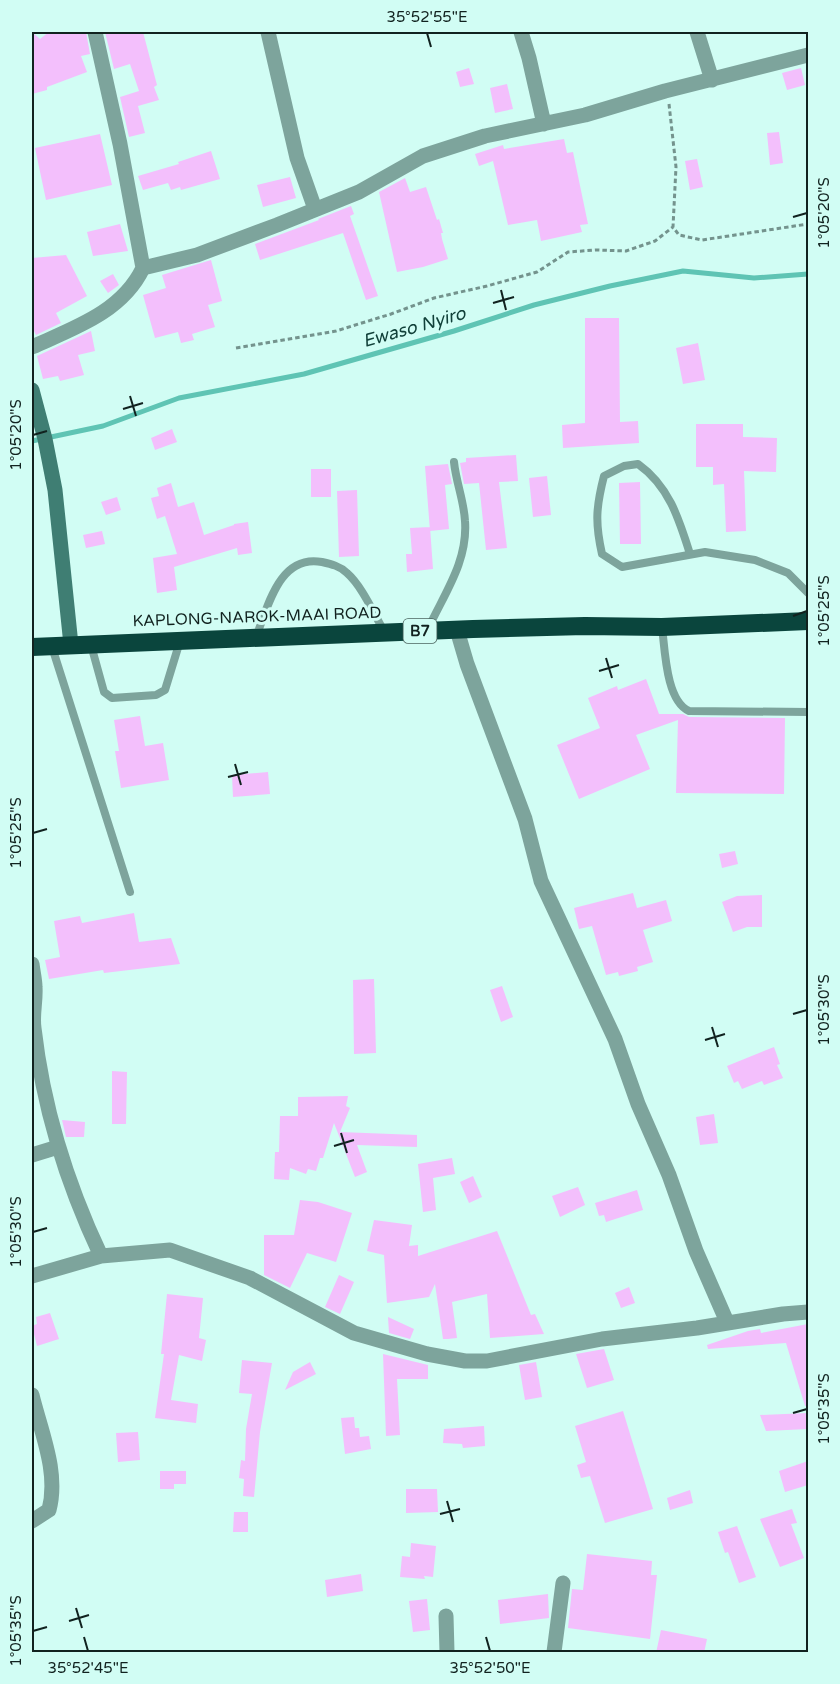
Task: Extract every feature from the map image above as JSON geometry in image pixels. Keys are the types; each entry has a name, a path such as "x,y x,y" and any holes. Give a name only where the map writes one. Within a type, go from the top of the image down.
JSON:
{"highway":[{"name":"KAPLONG-NAROK-MAAI ROAD","path":"32,647 385,632 585,626 662,627 808,621"}],"street":[{"path":"32,347 91,321 125,296 143,268 120,144 95,32"},
{"path":"268,32 297,158 315,209"},
{"path":"521,32 544,124"},
{"path":"696,32 712,80"},
{"path":"143,268 197,255 359,192 423,156 485,135 585,115 665,91 808,55"},
{"path":"32,390 34,409 45,439 55,490 71,645"},
{"path":"457,630 467,664 525,819 541,881 615,1039 638,1104 669,1174 696,1251 727,1322"},
{"path":"32,964 35,987 33,1025 44,1093 58,1147 100,1256"},
{"path":"32,1155 58,1147"},
{"path":"32,1276 100,1256 170,1250 250,1278 354,1333 427,1354 465,1361 487,1361 602,1339 808,1312"},
{"path":"32,1395 46,1443 53,1496 49,1510 32,1521"},
{"path":"554,1653 563,1583"},
{"path":"446,1616 447,1653"}],"lane":[{"path":"428,631 444,594 458,571 463,550 465,524 454,462"},
{"path":"690,554 670,497 651,473 638,464 624,466 604,476 599,495 596,528 602,554 622,567 705,552 755,560 788,573 808,593"},
{"path":"256,638 277,583 295,566 315,561 335,565 346,572 385,632"},
{"path":"662,627 671,687 682,708 689,711 808,712"},
{"path":"90,643 104,692 111,698 156,695 165,690 180,640"},
{"path":"51,646 130,892"}],"path":[{"path":"665,91 670,105 676,167 673,227 679,236 702,240 808,224"},
{"path":"236,348 336,331 434,298 537,272 568,252 626,251 655,241 673,227"}],"building":[{"path":"32,32 40,39 49,32 86,32 90,54 81,56 87,72 47,87 47,90 32,94"},
{"path":"105,32 143,32 157,85 154,87 159,100 138,106 145,133 129,137 120,97 139,91 130,64 114,69"},
{"path":"469,68 474,84 460,87 456,72"},
{"path":"801,68 805,85 787,90 782,73"},
{"path":"507,84 513,109 495,113 490,88"},
{"path":"779,132 783,163 770,165 767,133"},
{"path":"100,134 112,185 46,200 35,148"},
{"path":"564,139 567,153 573,152 588,224 580,225 582,232 541,241 537,220 508,225 493,161 479,166 475,154 503,145 504,149"},
{"path":"211,151 220,179 181,190 180,187 171,190 168,183 143,190 138,176 179,164 178,162"},
{"path":"697,159 703,187 690,190 685,161"},
{"path":"290,177 296,198 263,207 257,185"},
{"path":"405,178 410,192 426,187 437,220 439,219 448,259 397,272 379,192"},
{"path":"351,206 354,214 350,216 378,296 366,300 343,233 260,260 255,244"},
{"path":"120,224 128,251 93,256 87,232"},
{"path":"66,255 87,296 56,313 61,323 36,335 32,327 32,258"},
{"path":"211,260 222,301 208,305 215,327 192,334 194,340 181,343 178,332 155,338 143,295 166,288 162,275"},
{"path":"113,274 119,285 108,293 100,281"},
{"path":"585,318 619,318 620,422 638,421 639,443 563,448 562,425 585,423"},
{"path":"91,331 95,351 78,355 84,375 60,381 58,376 43,379 37,356"},
{"path":"698,343 705,380 683,384 676,348"},
{"path":"696,424 743,424 743,437 777,438 776,472 744,471 746,531 726,532 724,484 713,485 713,467 696,467"},
{"path":"172,429 177,442 155,450 151,438"},
{"path":"516,455 518,481 499,482 507,548 486,550 479,483 464,484 460,463 466,462 466,458"},
{"path":"448,464 452,484 445,485 449,529 430,531 425,466"},
{"path":"311,469 331,469 331,497 311,497"},
{"path":"547,476 551,515 533,517 529,478"},
{"path":"640,482 641,544 620,544 619,483"},
{"path":"171,483 178,507 194,502 204,535 234,524 248,522 252,553 238,555 237,548 174,567 177,590 157,593 153,558 177,554 165,516 157,519 151,498 159,496 157,488"},
{"path":"357,490 359,556 339,557 337,491"},
{"path":"117,497 121,510 106,515 101,502"},
{"path":"430,527 433,569 407,572 406,554 412,554 410,528"},
{"path":"102,531 105,544 86,548 83,535"},
{"path":"646,679 659,714 683,714 689,717 785,718 784,794 676,793 678,720 636,735 650,769 579,799 557,745 600,728 588,698 617,686 618,690"},
{"path":"140,716 145,746 163,743 169,780 121,788 115,751 119,751 114,720"},
{"path":"268,772 270,794 233,797 232,775"},
{"path":"735,851 738,864 722,868 719,854"},
{"path":"633,893 637,908 666,900 672,921 643,930 653,962 637,967 638,971 619,976 618,972 606,975 592,926 579,929 574,908"},
{"path":"762,895 762,927 747,927 733,932 722,902 737,896"},
{"path":"134,913 139,942 171,938 180,964 104,973 103,970 49,979 45,960 60,957 54,921 80,916 82,923"},
{"path":"374,979 376,1053 354,1054 353,980"},
{"path":"502,986 513,1017 501,1022 490,990"},
{"path":"774,1047 780,1064 777,1065 783,1078 764,1085 762,1081 742,1089 738,1081 734,1083 727,1066"},
{"path":"112,1071 127,1072 126,1124 112,1124"},
{"path":"348,1096 346,1106 350,1108 340,1132 417,1135 417,1147 357,1145 367,1172 355,1177 334,1123 323,1158 320,1158 316,1171 308,1169 306,1174 290,1168 289,1180 274,1179 275,1152 279,1152 280,1116 298,1116 298,1097"},
{"path":"714,1114 718,1143 700,1145 696,1117"},
{"path":"62,1120 85,1122 84,1137 66,1137"},
{"path":"452,1158 455,1174 433,1178 436,1210 423,1212 418,1164"},
{"path":"473,1176 482,1197 469,1203 460,1182"},
{"path":"578,1187 585,1205 560,1217 552,1196"},
{"path":"637,1190 643,1210 606,1222 604,1215 599,1216 595,1203"},
{"path":"300,1200 318,1202 352,1213 336,1262 307,1253 290,1288 264,1275 264,1235 294,1235"},
{"path":"374,1220 412,1225 409,1246 418,1245 418,1256 497,1231 531,1315 535,1314 544,1334 490,1338 487,1294 452,1302 457,1338 448,1339 443,1339 435,1284 429,1297 387,1303 384,1255 367,1251"},
{"path":"339,1275 354,1282 340,1314 325,1307"},
{"path":"629,1287 635,1303 621,1308 615,1293"},
{"path":"167,1294 203,1298 199,1338 206,1340 202,1361 179,1355 171,1400 198,1404 196,1423 155,1418 164,1354 161,1354"},
{"path":"50,1313 59,1339 37,1346 32,1326 37,1324 36,1317"},
{"path":"388,1317 414,1329 410,1339 389,1333"},
{"path":"808,1324 808,1406 805,1406 786,1343 708,1349 707,1345 748,1331 760,1329 761,1333"},
{"path":"604,1349 614,1380 587,1388 576,1354"},
{"path":"383,1354 428,1365 428,1379 397,1379 400,1435 386,1436"},
{"path":"242,1360 272,1363 260,1432 254,1497 243,1496 244,1479 239,1478 241,1460 245,1461 246,1429 252,1394 239,1393"},
{"path":"310,1362 316,1374 285,1390 293,1372"},
{"path":"536,1362 542,1397 525,1400 519,1365"},
{"path":"623,1411 653,1509 605,1523 590,1476 581,1478 577,1465 586,1462 575,1426"},
{"path":"808,1413 808,1429 766,1431 760,1415"},
{"path":"354,1417 355,1428 359,1428 360,1437 369,1436 371,1449 345,1454 341,1418"},
{"path":"484,1426 485,1446 463,1448 462,1444 443,1443 444,1429"},
{"path":"138,1432 140,1460 118,1462 116,1433"},
{"path":"808,1461 808,1485 785,1492 779,1471"},
{"path":"160,1471 186,1471 186,1484 174,1484 174,1489 160,1489"},
{"path":"406,1489 437,1489 438,1512 406,1513"},
{"path":"690,1490 693,1503 670,1510 667,1498"},
{"path":"792,1509 797,1523 791,1524 804,1558 780,1567 760,1519"},
{"path":"234,1512 248,1512 248,1532 233,1532"},
{"path":"737,1526 756,1577 739,1583 718,1532"},
{"path":"411,1543 436,1546 433,1577 424,1576 425,1579 400,1577 402,1556 410,1557"},
{"path":"587,1554 652,1561 651,1575 657,1575 650,1639 568,1628 572,1589 583,1590"},
{"path":"361,1574 363,1591 327,1597 325,1580"},
{"path":"548,1594 549,1618 500,1624 498,1600"},
{"path":"427,1599 430,1630 413,1632 409,1601"},
{"path":"661,1630 707,1639 704,1653 656,1653"}],"waterway":[{"name":"Ewaso Nyiro","path":"32,441 103,426 179,398 304,374 454,331 534,305 610,286 683,271 754,278 808,274"}]}
